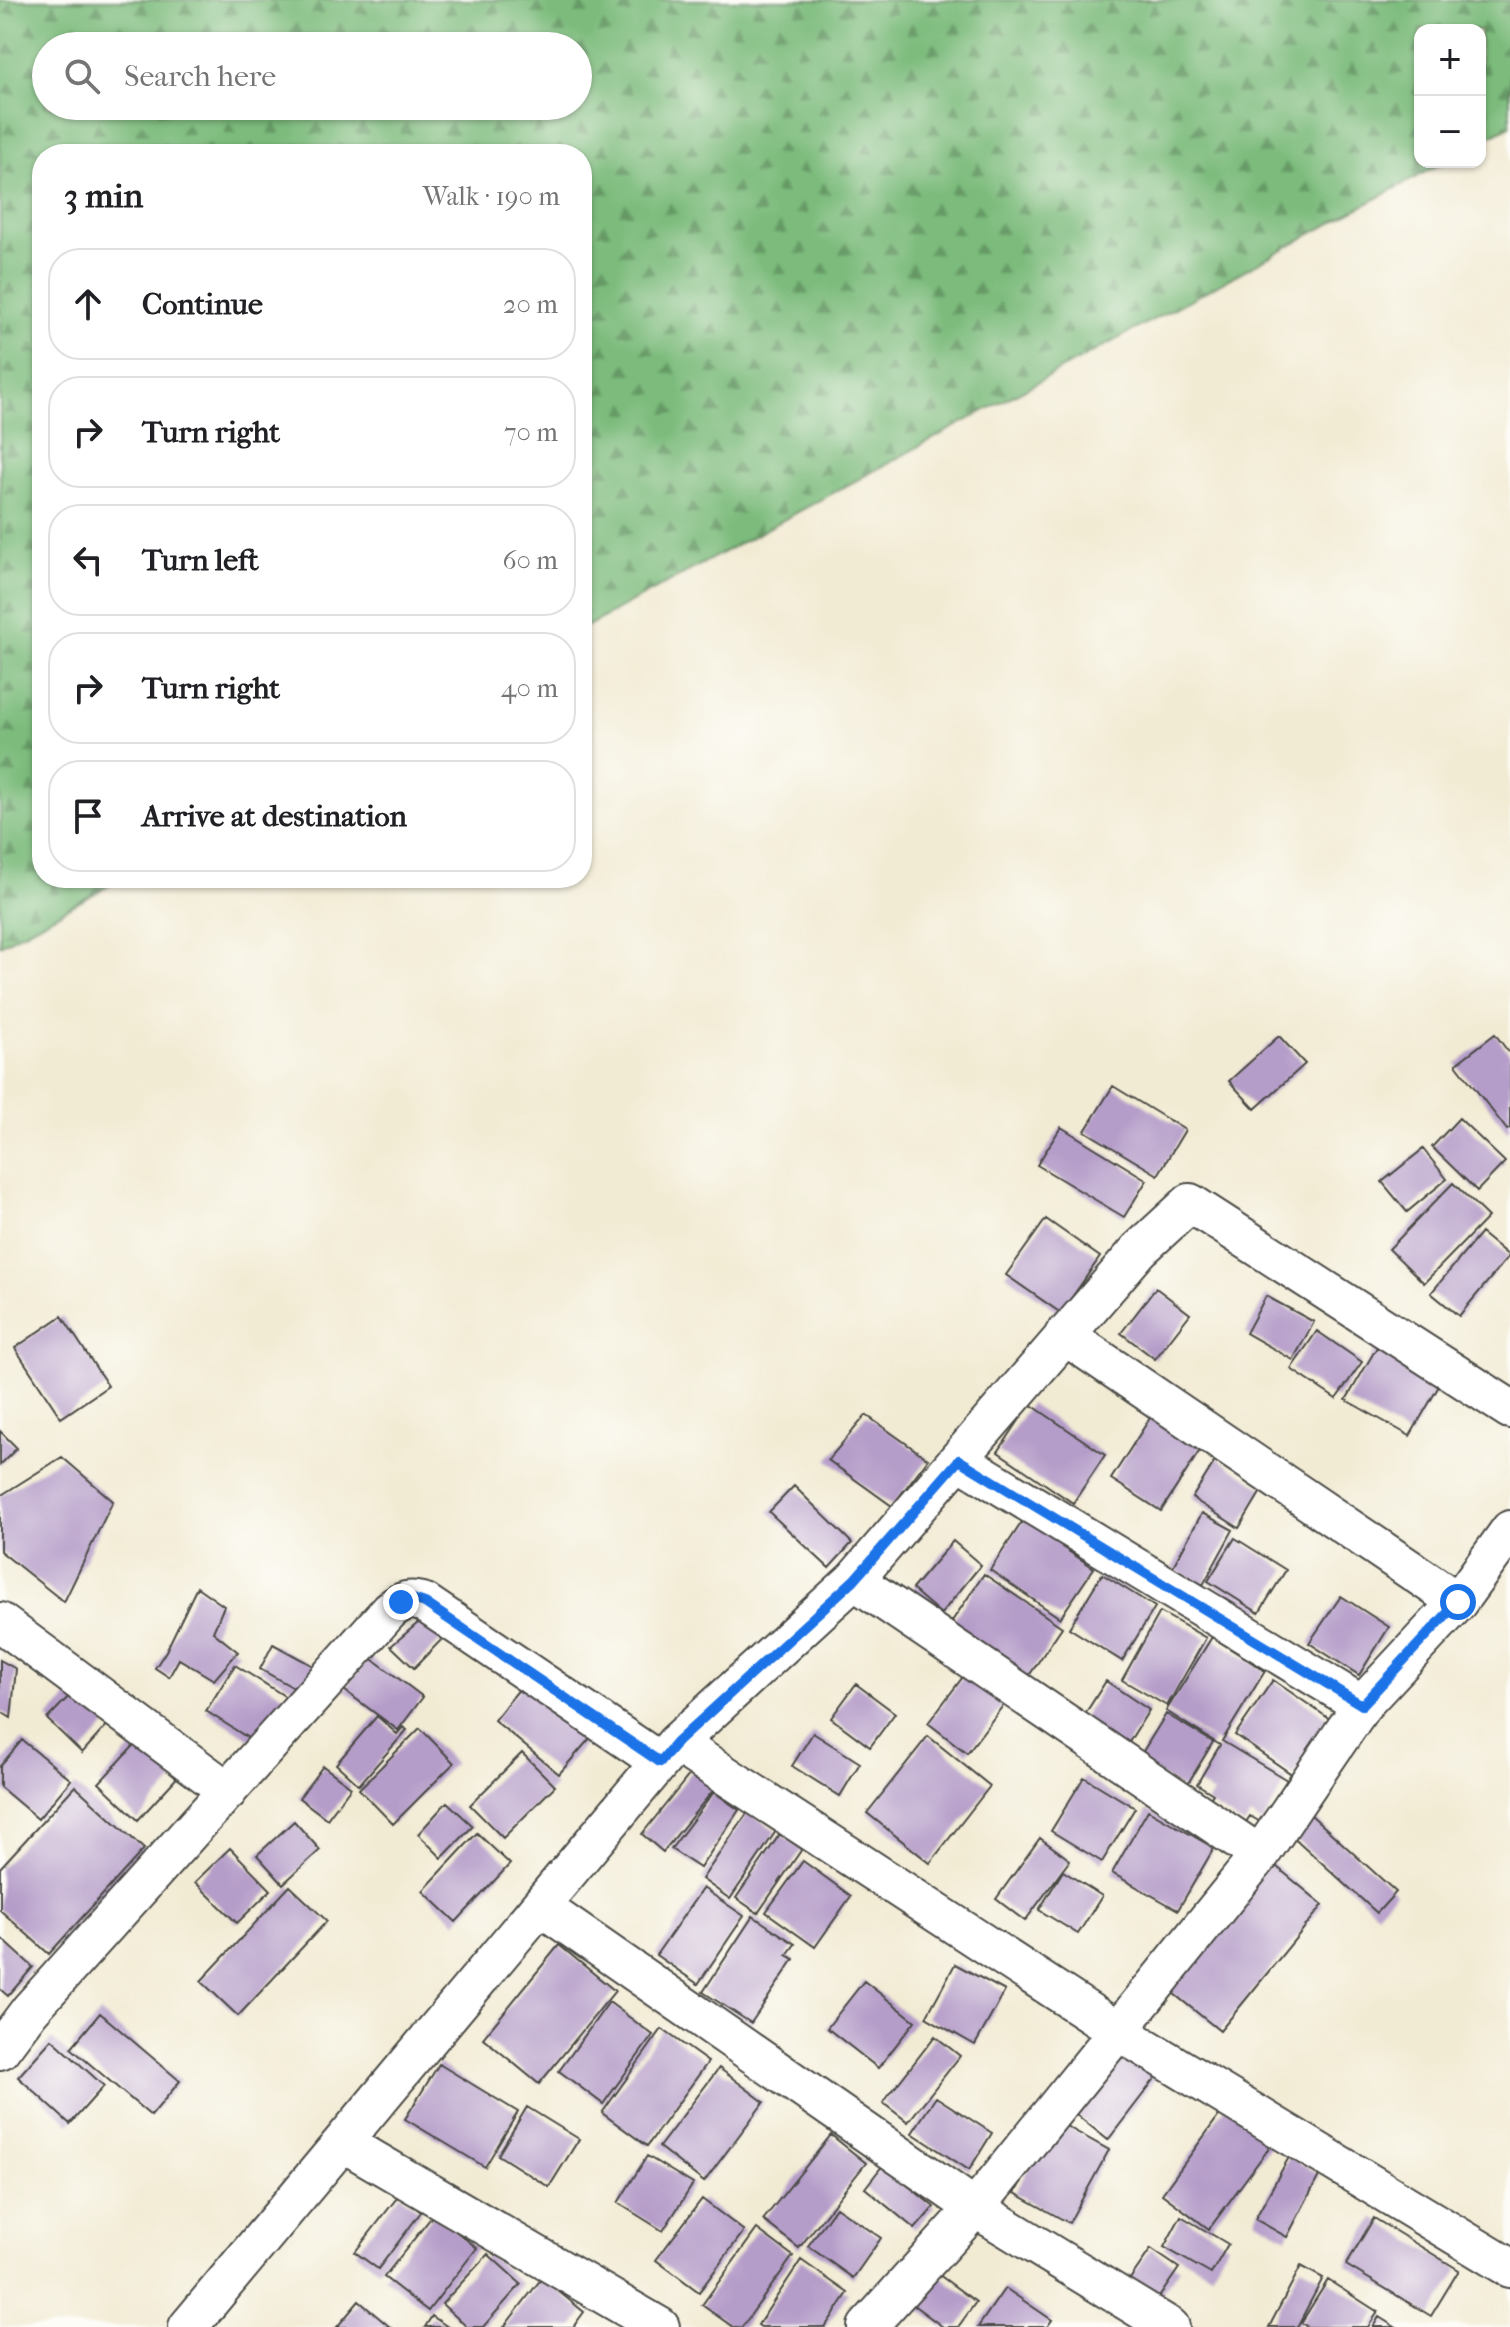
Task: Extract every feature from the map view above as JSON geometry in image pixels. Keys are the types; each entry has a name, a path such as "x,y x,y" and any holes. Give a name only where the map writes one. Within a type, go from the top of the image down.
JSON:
{"street":[{"path":"204,2322 344,2143 668,1752 854,1580 1139,1250 1190,1203 1510,1409"},
{"path":"1064,1335 1458,1602"},
{"path":"959,1460 1362,1705"},
{"path":"867,2327 975,2208 1260,1855 1362,1705 1458,1602 1510,1530"},
{"path":"854,1580 1260,1855"},
{"path":"5,2034 390,1610 401,1602 413,1599 425,1603 1118,2031 1510,2268"},
{"path":"0,1622 228,1791"},
{"path":"540,1906 975,2208 1170,2327"},
{"path":"344,2143 660,2327"}],"green space":[{"path":"0,0 1510,0 1510,126 1486,139 1486,24 1414,24 1414,168 1433,168 592,624 592,144 32,144 32,888 105,888 0,945"}],"building":[{"path":"1495,1034 1510,1054 1510,1128 1507,1130 1456,1064"},
{"path":"1279,1036 1305,1064 1255,1109 1229,1081"},
{"path":"1113,1086 1185,1130 1158,1175 1085,1131"},
{"path":"1459,1118 1505,1162 1477,1191 1432,1147"},
{"path":"1061,1127 1147,1180 1124,1217 1037,1165"},
{"path":"1423,1149 1447,1179 1407,1212 1382,1182"},
{"path":"1453,1183 1488,1217 1424,1283 1389,1249"},
{"path":"1046,1219 1100,1257 1061,1313 1006,1275"},
{"path":"1481,1233 1509,1256 1459,1316 1431,1293"},
{"path":"1156,1288 1190,1314 1155,1359 1121,1333"},
{"path":"1266,1296 1314,1322 1293,1360 1246,1333"},
{"path":"62,1316 108,1386 61,1418 15,1348"},
{"path":"1317,1331 1362,1362 1336,1399 1291,1369"},
{"path":"1377,1347 1440,1384 1410,1436 1346,1400"},
{"path":"1030,1404 1105,1455 1073,1503 998,1452"},
{"path":"866,1415 928,1459 892,1506 828,1460"},
{"path":"1152,1415 1202,1447 1161,1511 1111,1479"},
{"path":"0,1431 17,1448 0,1465"},
{"path":"62,1457 113,1501 64,1602 0,1551 0,1496"},
{"path":"1217,1458 1263,1488 1239,1528 1192,1498"},
{"path":"794,1486 852,1543 829,1568 769,1512"},
{"path":"1028,1513 1067,1540 1062,1547 1094,1568 1060,1618 990,1570"},
{"path":"1202,1513 1233,1530 1203,1585 1172,1568"},
{"path":"1235,1538 1286,1570 1259,1613 1208,1581"},
{"path":"953,1541 981,1565 941,1614 912,1589"},
{"path":"984,1574 1062,1627 1026,1680 948,1627"},
{"path":"1102,1574 1155,1607 1122,1661 1069,1628"},
{"path":"197,1587 224,1606 213,1632 238,1652 214,1680 179,1659 169,1677 155,1668"},
{"path":"1341,1596 1389,1627 1359,1675 1309,1643"},
{"path":"1160,1612 1206,1638 1167,1706 1122,1680"},
{"path":"425,1617 448,1633 414,1668 391,1646"},
{"path":"1212,1637 1265,1671 1222,1741 1287,1780 1262,1823 1250,1816 1244,1825 1207,1803 1213,1794 1197,1784 1220,1745 1166,1711"},
{"path":"273,1644 317,1668 303,1693 260,1669"},
{"path":"370,1657 423,1697 398,1730 344,1690"},
{"path":"0,1660 16,1669 11,1718 0,1711"},
{"path":"235,1665 286,1697 256,1743 206,1711"},
{"path":"969,1669 1008,1699 967,1753 928,1723"},
{"path":"1273,1680 1331,1720 1293,1775 1235,1735"},
{"path":"1106,1681 1149,1710 1124,1750 1080,1722"},
{"path":"525,1682 591,1737 559,1774 494,1720"},
{"path":"856,1684 895,1713 870,1747 831,1718"},
{"path":"75,1690 109,1723 82,1753 47,1719"},
{"path":"1166,1714 1213,1742 1184,1790 1137,1761"},
{"path":"377,1716 397,1734 403,1727 407,1730 359,1785 336,1764"},
{"path":"420,1728 454,1763 393,1824 359,1789"},
{"path":"813,1733 860,1763 840,1796 792,1766"},
{"path":"144,1735 183,1771 138,1820 99,1783"},
{"path":"928,1736 990,1786 930,1863 867,1813"},
{"path":"22,1740 71,1780 38,1819 0,1787 0,1766"},
{"path":"522,1753 555,1786 503,1838 470,1805"},
{"path":"323,1766 351,1787 327,1819 299,1798"},
{"path":"694,1769 716,1787 663,1852 642,1834"},
{"path":"1084,1777 1135,1808 1102,1862 1051,1831"},
{"path":"75,1786 144,1849 49,1954 0,1910 0,1868"},
{"path":"714,1792 739,1810 700,1868 671,1849"},
{"path":"447,1802 473,1826 442,1858 418,1834"},
{"path":"1148,1810 1214,1848 1178,1910 1112,1873"},
{"path":"748,1812 776,1831 730,1899 702,1879"},
{"path":"1310,1814 1396,1892 1377,1913 1290,1834"},
{"path":"294,1821 320,1850 283,1884 257,1855"},
{"path":"477,1833 510,1864 456,1922 423,1891"},
{"path":"780,1834 802,1849 758,1913 736,1898"},
{"path":"1040,1838 1070,1860 1025,1921 996,1899"},
{"path":"230,1848 271,1890 237,1923 195,1882"},
{"path":"803,1861 851,1896 815,1947 766,1912"},
{"path":"1271,1862 1323,1905 1220,2031 1168,1989"},
{"path":"1063,1871 1102,1896 1078,1934 1039,1910"},
{"path":"290,1886 327,1921 238,2016 201,1981"},
{"path":"703,1888 744,1916 698,1984 656,1955"},
{"path":"753,1916 795,1944 787,1955 794,1959 751,2023 703,1992"},
{"path":"0,1937 33,1967 8,1996 0,1989"},
{"path":"559,1945 615,1991 539,2084 483,2038"},
{"path":"955,1964 1005,1991 975,2045 926,2017"},
{"path":"864,1981 915,2021 878,2068 827,2028"},
{"path":"609,2002 653,2035 603,2104 559,2071"},
{"path":"100,2013 180,2081 151,2116 71,2048"},
{"path":"662,2029 708,2062 647,2146 602,2113"},
{"path":"935,2036 960,2056 908,2122 883,2103"},
{"path":"52,2039 104,2086 70,2124 18,2077"},
{"path":"1116,2044 1157,2076 1108,2140 1067,2107"},
{"path":"439,2064 518,2112 485,2167 405,2119"},
{"path":"719,2068 764,2102 704,2182 659,2147"},
{"path":"936,2097 992,2133 969,2170 912,2133"},
{"path":"1226,2106 1274,2141 1209,2229 1162,2194"},
{"path":"527,2107 579,2139 549,2187 498,2155"},
{"path":"1055,2120 1109,2150 1069,2223 1015,2193"},
{"path":"831,2135 866,2163 799,2248 763,2220"},
{"path":"647,2156 693,2184 663,2231 618,2203"},
{"path":"1289,2157 1320,2174 1287,2237 1255,2219"},
{"path":"883,2165 934,2207 915,2229 865,2188"},
{"path":"400,2194 421,2212 378,2269 355,2252"},
{"path":"702,2199 744,2231 699,2292 656,2260"},
{"path":"836,2207 881,2238 853,2278 808,2246"},
{"path":"434,2214 477,2248 428,2311 384,2277"},
{"path":"1181,2216 1228,2244 1211,2274 1164,2247"},
{"path":"1374,2218 1459,2270 1431,2316 1346,2265"},
{"path":"757,2229 793,2256 742,2327 733,2327 702,2305"},
{"path":"1151,2249 1179,2268 1151,2309 1123,2289"},
{"path":"488,2254 521,2284 483,2327 467,2327 442,2304"},
{"path":"801,2260 848,2293 825,2327 761,2327 758,2325"},
{"path":"1301,2266 1323,2278 1297,2327 1269,2327"},
{"path":"931,2269 976,2302 958,2327 943,2327 908,2301"},
{"path":"542,2278 584,2312 573,2327 504,2327"},
{"path":"1328,2280 1378,2312 1368,2327 1308,2327 1301,2323"},
{"path":"1005,2288 1052,2320 1047,2327 978,2327"},
{"path":"359,2301 390,2327 337,2327"},
{"path":"432,2316 448,2327 425,2327"},
{"path":"1379,2317 1395,2327 1373,2327"}],"route":[{"path":"401,1602 413,1599 425,1603 660,1762 676,1743 854,1580 959,1460 1362,1705 1458,1602"}]}
